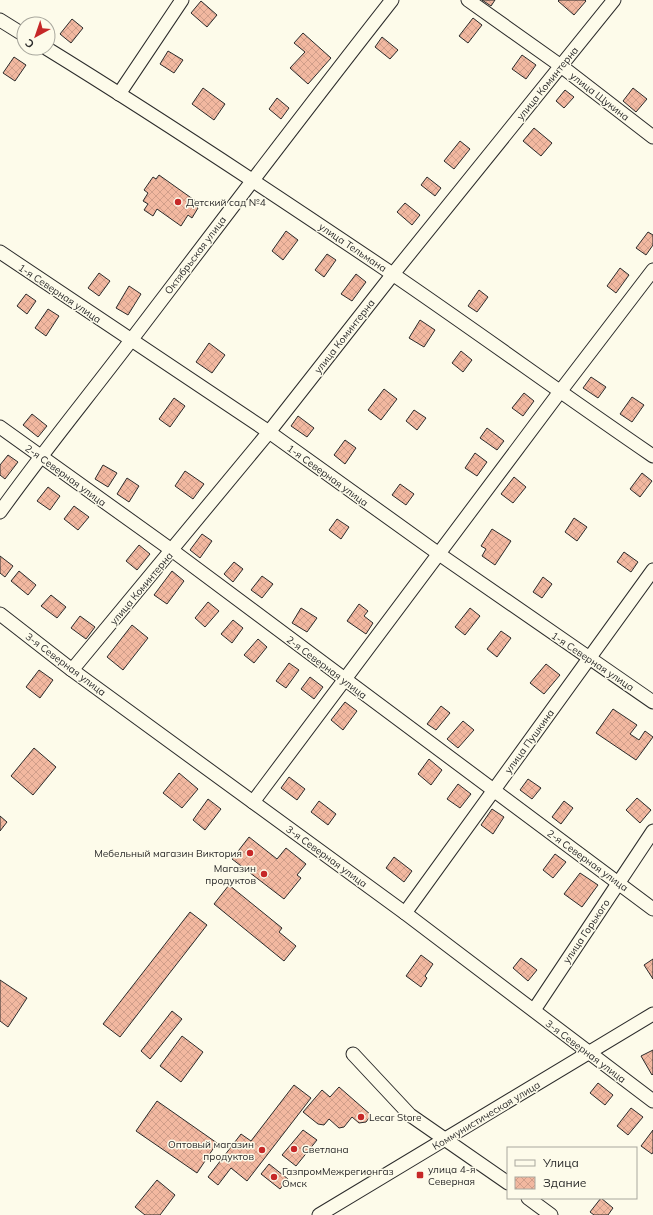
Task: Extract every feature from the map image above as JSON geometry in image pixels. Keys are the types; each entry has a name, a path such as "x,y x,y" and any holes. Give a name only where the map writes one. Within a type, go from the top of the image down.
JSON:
{"street":[{"path":"120,94 182,0"},
{"name":"Октябрьская улица","path":"0,512 40,456 130,341 252,179 392,0"},
{"name":"улица Щукина","path":"468,0 561,66 653,137"},
{"name":"улица Коминтерна","path":"72,670 173,551 393,274 614,0"},
{"path":"0,20 16,29"},
{"name":"улица Тельмана","path":"56,54 252,179 393,274 559,393 653,456"},
{"name":"1-я Северная улица","path":"0,252 130,341 269,432 439,554 653,702"},
{"path":"253,802 559,393 653,270"},
{"name":"2-я Северная улица","path":"0,427 173,551 492,791 619,882 653,909"},
{"name":"улица Пушкина","path":"405,913 653,570"},
{"name":"3-я Северная улица","path":"0,614 72,670 405,913 653,1101"},
{"name":"улица Горького","path":"534,1010 653,831"},
{"name":"Коммунистическая улица","path":"319,1215 338,1210 446,1138 653,1014"},
{"path":"353,1054 410,1115 446,1138 507,1182"},
{"path":"529,1199 551,1215"}],"building":[{"path":"482,0 495,0 491,6"},
{"path":"201,1 217,15 207,27 191,13"},
{"path":"558,1 586,1 574,15"},
{"path":"473,18 482,25 468,43 459,36"},
{"path":"72,19 83,28 71,43 60,34"},
{"path":"303,33 331,58 308,84 290,68 305,52 294,43"},
{"path":"382,37 398,50 390,59 375,47"},
{"path":"168,51 183,60 174,73 160,64"},
{"path":"522,55 536,65 526,79 512,69"},
{"path":"14,57 26,65 15,81 3,73"},
{"path":"203,88 225,104 214,120 192,104"},
{"path":"633,88 647,99 636,112 623,101"},
{"path":"565,90 574,97 564,108 556,101"},
{"path":"277,98 289,108 281,119 269,109"},
{"path":"534,128 552,143 541,156 523,141"},
{"path":"460,141 470,149 454,169 444,161"},
{"path":"159,175 197,202 195,205 198,208 192,218 188,215 181,226 157,209 153,216 144,210 148,204 143,201 148,193 144,190 153,177 156,179"},
{"path":"427,177 441,188 435,196 421,185"},
{"path":"405,203 420,215 412,225 397,212"},
{"path":"286,231 298,240 283,260 272,251"},
{"path":"648,232 653,235 653,245 646,255 636,248"},
{"path":"327,254 336,260 324,277 315,270"},
{"path":"620,268 629,275 616,293 607,286"},
{"path":"99,273 110,281 99,296 88,288"},
{"path":"356,274 366,282 352,301 341,294"},
{"path":"129,286 141,294 128,315 116,308"},
{"path":"479,290 488,297 477,312 468,306"},
{"path":"26,294 36,301 27,314 17,306"},
{"path":"48,309 59,316 46,336 35,328"},
{"path":"420,320 435,330 424,347 409,338"},
{"path":"209,343 225,355 212,373 196,362"},
{"path":"461,351 472,360 463,372 452,363"},
{"path":"591,377 606,387 598,398 583,388"},
{"path":"384,389 397,399 381,420 368,410"},
{"path":"524,393 534,401 523,416 512,408"},
{"path":"632,397 644,405 632,422 620,414"},
{"path":"174,398 185,406 170,427 159,419"},
{"path":"414,410 426,418 417,430 406,421"},
{"path":"32,414 47,426 38,437 23,425"},
{"path":"298,416 314,428 307,437 291,426"},
{"path":"487,428 504,441 497,450 480,438"},
{"path":"345,440 356,448 345,464 334,455"},
{"path":"475,453 487,462 477,476 465,468"},
{"path":"8,455 18,462 5,479 0,475 0,465"},
{"path":"103,465 117,473 108,487 95,479"},
{"path":"185,471 204,484 193,499 175,486"},
{"path":"642,473 652,481 640,497 630,489"},
{"path":"514,477 526,487 513,503 501,494"},
{"path":"127,478 139,486 129,502 117,494"},
{"path":"400,484 414,494 406,505 392,495"},
{"path":"48,487 60,496 50,510 37,501"},
{"path":"74,506 89,517 78,530 64,519"},
{"path":"574,518 587,527 577,541 565,532"},
{"path":"337,519 349,527 341,539 329,530"},
{"path":"492,529 511,541 495,565 482,556 486,549 481,546"},
{"path":"202,534 212,541 200,558 190,550"},
{"path":"139,545 150,554 137,570 126,561"},
{"path":"624,552 638,562 631,572 617,562"},
{"path":"0,556 13,566 5,577 0,573"},
{"path":"234,562 243,569 233,582 224,574"},
{"path":"19,571 36,585 28,595 11,581"},
{"path":"172,571 184,581 167,604 154,595"},
{"path":"262,576 273,584 262,598 251,590"},
{"path":"543,577 552,584 542,598 533,592"},
{"path":"51,595 66,607 57,618 41,606"},
{"path":"208,602 219,611 205,627 195,618"},
{"path":"359,604 368,611 364,616 373,623 366,634 347,621"},
{"path":"301,608 317,618 307,632 292,623"},
{"path":"470,608 480,616 465,635 455,627"},
{"path":"80,616 95,627 86,639 71,628"},
{"path":"233,620 243,628 232,643 221,634"},
{"path":"132,625 148,638 123,670 107,657"},
{"path":"501,631 511,638 497,657 487,649"},
{"path":"258,639 267,647 254,663 244,655"},
{"path":"289,663 299,670 286,688 276,681"},
{"path":"546,664 560,675 544,694 530,683"},
{"path":"39,670 53,680 40,698 26,687"},
{"path":"310,677 323,687 314,699 301,689"},
{"path":"345,702 357,711 343,730 331,720"},
{"path":"441,706 450,713 436,730 427,724"},
{"path":"613,709 637,725 630,734 639,740 645,731 653,737 636,760 596,733"},
{"path":"463,721 474,730 458,748 447,739"},
{"path":"34,748 56,767 33,795 11,776"},
{"path":"429,759 442,770 431,785 418,774"},
{"path":"179,773 198,789 182,808 163,793"},
{"path":"289,777 305,789 297,800 281,788"},
{"path":"528,779 541,788 532,799 520,790"},
{"path":"458,784 471,794 460,808 447,799"},
{"path":"637,798 651,810 640,823 626,810"},
{"path":"208,799 221,809 205,830 193,820"},
{"path":"319,801 336,814 328,825 311,812"},
{"path":"564,801 573,808 561,824 552,817"},
{"path":"492,809 504,817 493,834 481,825"},
{"path":"0,816 7,822 0,831"},
{"path":"249,837 277,859 286,848 306,864 297,875 301,878 284,899 232,859"},
{"path":"555,854 566,862 553,878 543,870"},
{"path":"394,857 412,871 404,882 386,868"},
{"path":"580,873 598,885 582,907 564,894"},
{"path":"229,885 282,928 279,932 296,946 284,961 214,904"},
{"path":"190,912 207,925 120,1037 103,1024"},
{"path":"421,955 433,964 425,976 427,978 421,987 406,976"},
{"path":"521,958 537,970 528,981 513,968"},
{"path":"653,959 653,979 644,965"},
{"path":"0,980 27,998 8,1027 0,1021"},
{"path":"172,1011 182,1019 150,1059 141,1051"},
{"path":"182,1036 203,1052 181,1082 160,1066"},
{"path":"653,1050 653,1074 652,1075 641,1056"},
{"path":"598,1083 613,1095 605,1105 590,1093"},
{"path":"294,1085 311,1098 247,1181 231,1168 218,1185 208,1177 241,1134 251,1141"},
{"path":"339,1087 371,1115 366,1122 359,1123 352,1117 344,1127 339,1128 329,1119 324,1125 318,1124 303,1112 322,1090 330,1097"},
{"path":"157,1101 217,1143 197,1173 136,1131"},
{"path":"631,1108 643,1117 628,1135 617,1126"},
{"path":"303,1130 317,1140 296,1166 282,1155"},
{"path":"653,1130 653,1152 652,1154 641,1146"},
{"path":"269,1164 288,1179 280,1189 261,1174"},
{"path":"157,1180 175,1195 160,1215 145,1215 135,1207"},
{"path":"600,1199 613,1208 608,1215 594,1215 590,1212"}],"place":[{"name":"Детский сад №4","path":"178,202"},
{"name":"Мебельный магазин Виктория","path":"250,853"},
{"name":"Магазин продуктов","path":"264,874"},
{"name":"Lecar Store","path":"361,1117"},
{"name":"Светлана","path":"294,1149"},
{"name":"Оптовый магазин продуктов","path":"262,1150"},
{"name":"улица 4-я Северная","path":"420,1175"},
{"name":"ГазпромМежрегионгаз Омск","path":"274,1177"}]}
